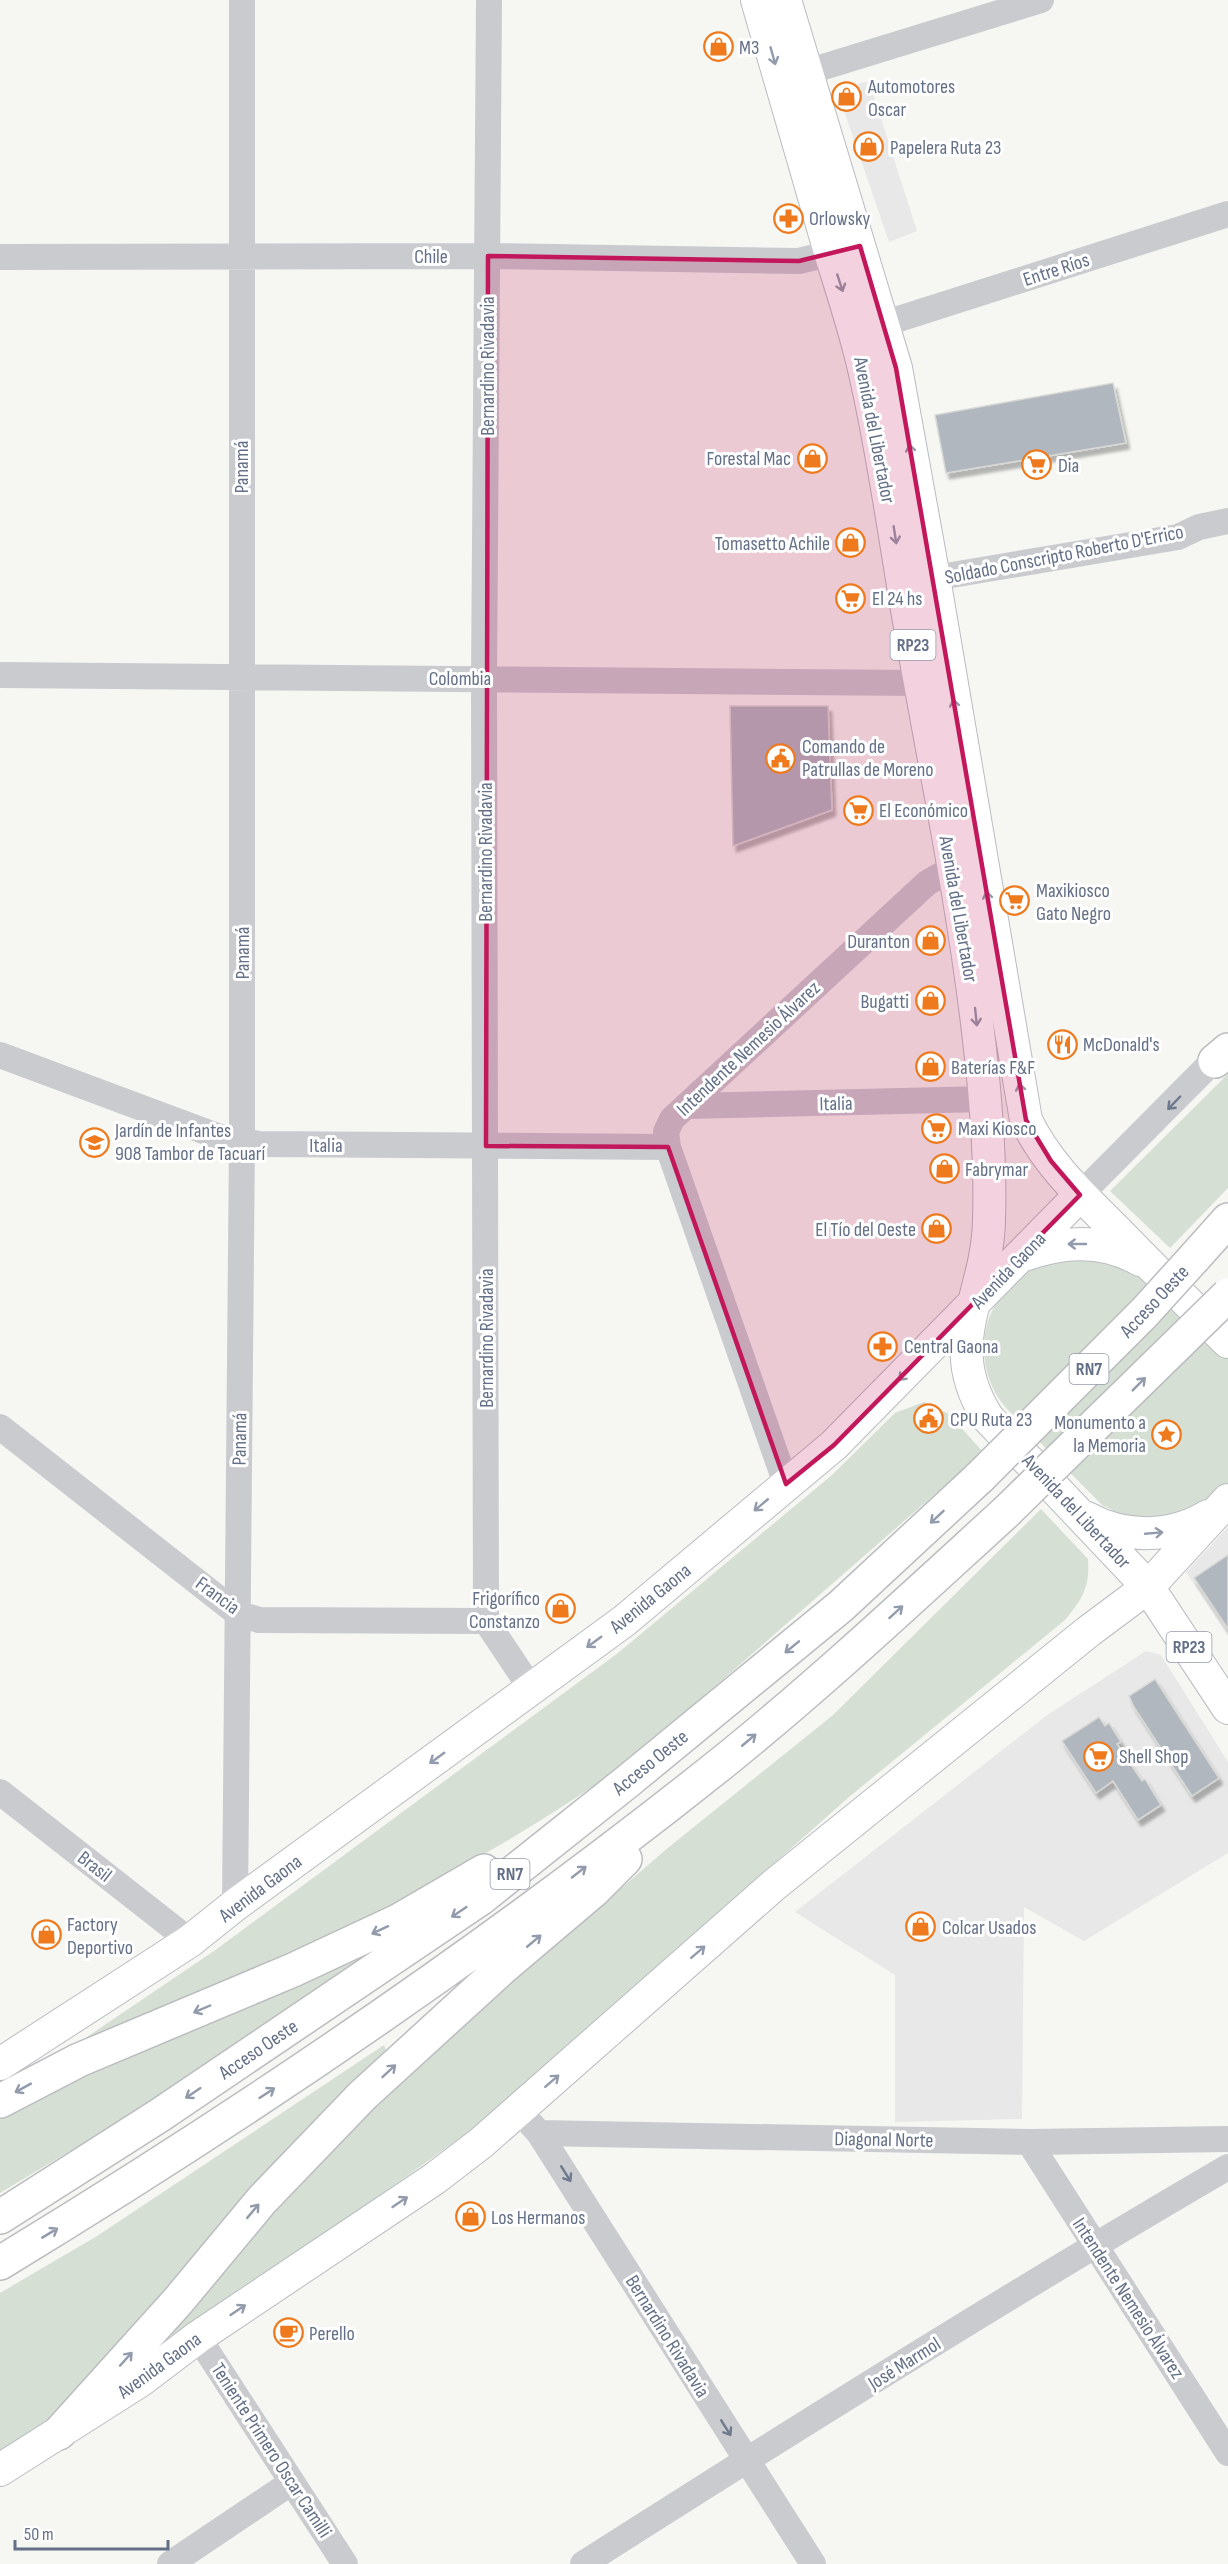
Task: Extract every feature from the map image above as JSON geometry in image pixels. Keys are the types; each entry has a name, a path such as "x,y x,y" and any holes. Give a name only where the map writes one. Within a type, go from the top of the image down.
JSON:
{"highway":[{"name":"Acceso Oeste","path":"0,2217 160,2115 481,1898 628,1781 841,1606 980,1477 1145,1312 1228,1220"},
{"name":"Acceso Oeste","path":"0,2263 259,2098 422,1989 722,1762 823,1678 1006,1512 1228,1295"},
{"path":"58,2433 178,2301 262,2200 362,2096 501,1969 593,1891 722,1762"},
{"path":"0,2101 79,2060 293,1971 398,1921 504,1860 628,1781"}],"main road":[{"name":"Avenida del Libertador","path":"757,0 853,326 880,445 973,985 986,1100 989,1226 976,1303 966,1331 968,1377 975,1397 988,1418 1148,1587 1225,1695"},
{"name":"Avenida del Libertador","path":"785,0 896,368 1026,1120 1034,1138 1080,1195 1228,1342"},
{"name":"Avenida Gaona","path":"0,2064 190,1941 235,1905 624,1621 834,1445 1080,1195"},
{"path":"1023,1255 1066,1244 1089,1244 1121,1251 1151,1267"},
{"name":"Avenida Gaona","path":"5,2469 140,2381 198,2337 434,2179 528,2122 774,1885 1089,1631 1148,1587 1224,1504"},
{"path":"1078,1513 1108,1528 1158,1533 1191,1525 1224,1504"}],"street":[{"name":"Panamá","path":"235,1905 242,1142 240,256 242,0"},
{"name":"Bernardino Rivadavia","path":"486,1621 484,678 489,0"},
{"path":"807,72 1041,0"},
{"name":"Entre Ríos","path":"884,324 1228,214"},
{"name":"Chile","path":"0,257 488,256 799,261 860,246"},
{"name":"Soldado Conscripto Roberto D'Errico","path":"934,578 1178,537 1199,526 1228,521"},
{"name":"Colombia","path":"0,675 920,683"},
{"name":"Intendente Nemesio Álvarez","path":"786,1484 668,1147 666,1132 672,1119 927,883 953,868"},
{"name":"Avenida Gaona","path":"1080,1195 1224,1052"},
{"name":"Italia","path":"0,1055 218,1136 242,1142 668,1147"},
{"name":"Italia","path":"687,1106 986,1100"},
{"name":"Francia","path":"0,1427 237,1612 259,1620 486,1621"},
{"path":"486,1621 532,1690"},
{"name":"Brasil","path":"0,1792 190,1941"},
{"name":"Bernardino Rivadavia","path":"528,2122 813,2564"},
{"name":"Diagonal Norte","path":"528,2122 1029,2142 1228,2139"},
{"name":"Intendente Nemesio Álvarez","path":"1029,2142 1228,2453"},
{"name":"José Marmol","path":"583,2564 746,2460 1095,2245 1228,2167"},
{"name":"Teniente Primero Oscar Camilli","path":"198,2337 345,2564"},
{"path":"170,2564 292,2482"}],"highlighted area":[{"path":"860,246 896,368 1026,1120 1051,1161 1080,1195 834,1445 786,1484 668,1147 486,1146 488,256 799,261"}],"shaded area":[{"path":"869,81 917,231 889,242 837,90"},
{"path":"1228,1074 1228,1188 1170,1248 1110,1191"},
{"path":"1120,1257 1228,1356 1228,1492 1167,1522 1126,1517 1102,1505 1006,1408 991,1384 984,1356 986,1328 990,1315 1001,1296 1034,1259"},
{"path":"924,1402 949,1414 983,1452 632,1759 568,1803 502,1844 366,1918 225,1983 81,2041 214,1951 618,1653 832,1475 895,1413"},
{"path":"1041,1509 1088,1559 1088,1578 1084,1592 1065,1620 849,1797 484,2121 173,2339 171,2333 247,2242 401,2079 490,1997 669,1847 833,1715"},
{"path":"1228,1527 1228,1636 1186,1572"},
{"name":"Colcar Usados","path":"1146,1651 1161,1655 1228,1762 1228,1853 1084,1941 1024,1907 1022,2119 895,2122 895,1975 795,1912 1046,1716"},
{"path":"380,1942 383,1947 165,2094 0,2193 0,2113"},
{"path":"384,2045 387,2053 61,2414 0,2453 0,2293 97,2236"}],"building":[{"path":"1113,383 1126,443 946,473 935,415"},
{"name":"Comando de Patrullas de Moreno","path":"730,706 828,706 832,810 733,846"},
{"path":"1228,1555 1228,1629 1194,1578"},
{"path":"1155,1679 1219,1778 1192,1796 1129,1696"},
{"name":"Shell Shop","path":"1099,1717 1105,1726 1109,1723 1121,1742 1117,1744 1142,1781 1145,1779 1161,1805 1138,1820 1113,1781 1096,1793 1062,1741"}],"place":[{"name":"M3","path":"718,47"},
{"name":"Automotores Oscar","path":"847,97"},
{"name":"Papelera Ruta 23","path":"869,147"},
{"name":"Orlowsky","path":"788,218"},
{"name":"Forestal Mac","path":"812,458"},
{"name":"Dia","path":"1037,465"},
{"name":"Tomasetto Achile","path":"851,543"},
{"name":"El 24 hs","path":"851,598"},
{"name":"Comando de Patrullas de Moreno","path":"781,758"},
{"name":"El Económico","path":"858,810"},
{"name":"Maxikiosco Gato Negro","path":"1015,901"},
{"name":"Duranton","path":"931,941"},
{"name":"Bugatti","path":"930,1001"},
{"name":"McDonald's","path":"1062,1044"},
{"name":"Baterías F&F","path":"930,1067"},
{"name":"Maxi Kiosco","path":"937,1128"},
{"name":"Jardín de Infantes 908 Tambor de Tacuarí","path":"94,1142"},
{"name":"Fabrymar","path":"944,1169"},
{"name":"El Tío del Oeste","path":"937,1229"},
{"name":"Central Gaona","path":"883,1346"},
{"name":"CPU Ruta 23","path":"929,1419"},
{"name":"Monumento a la Memoria","path":"1167,1434"},
{"name":"Frigorífico Constanzo","path":"561,1609"},
{"name":"Shell Shop","path":"1098,1756"},
{"name":"Colcar Usados","path":"921,1927"},
{"name":"Factory Deportivo","path":"46,1935"},
{"name":"Los Hermanos","path":"470,2217"},
{"name":"Perello","path":"288,2333"}]}
